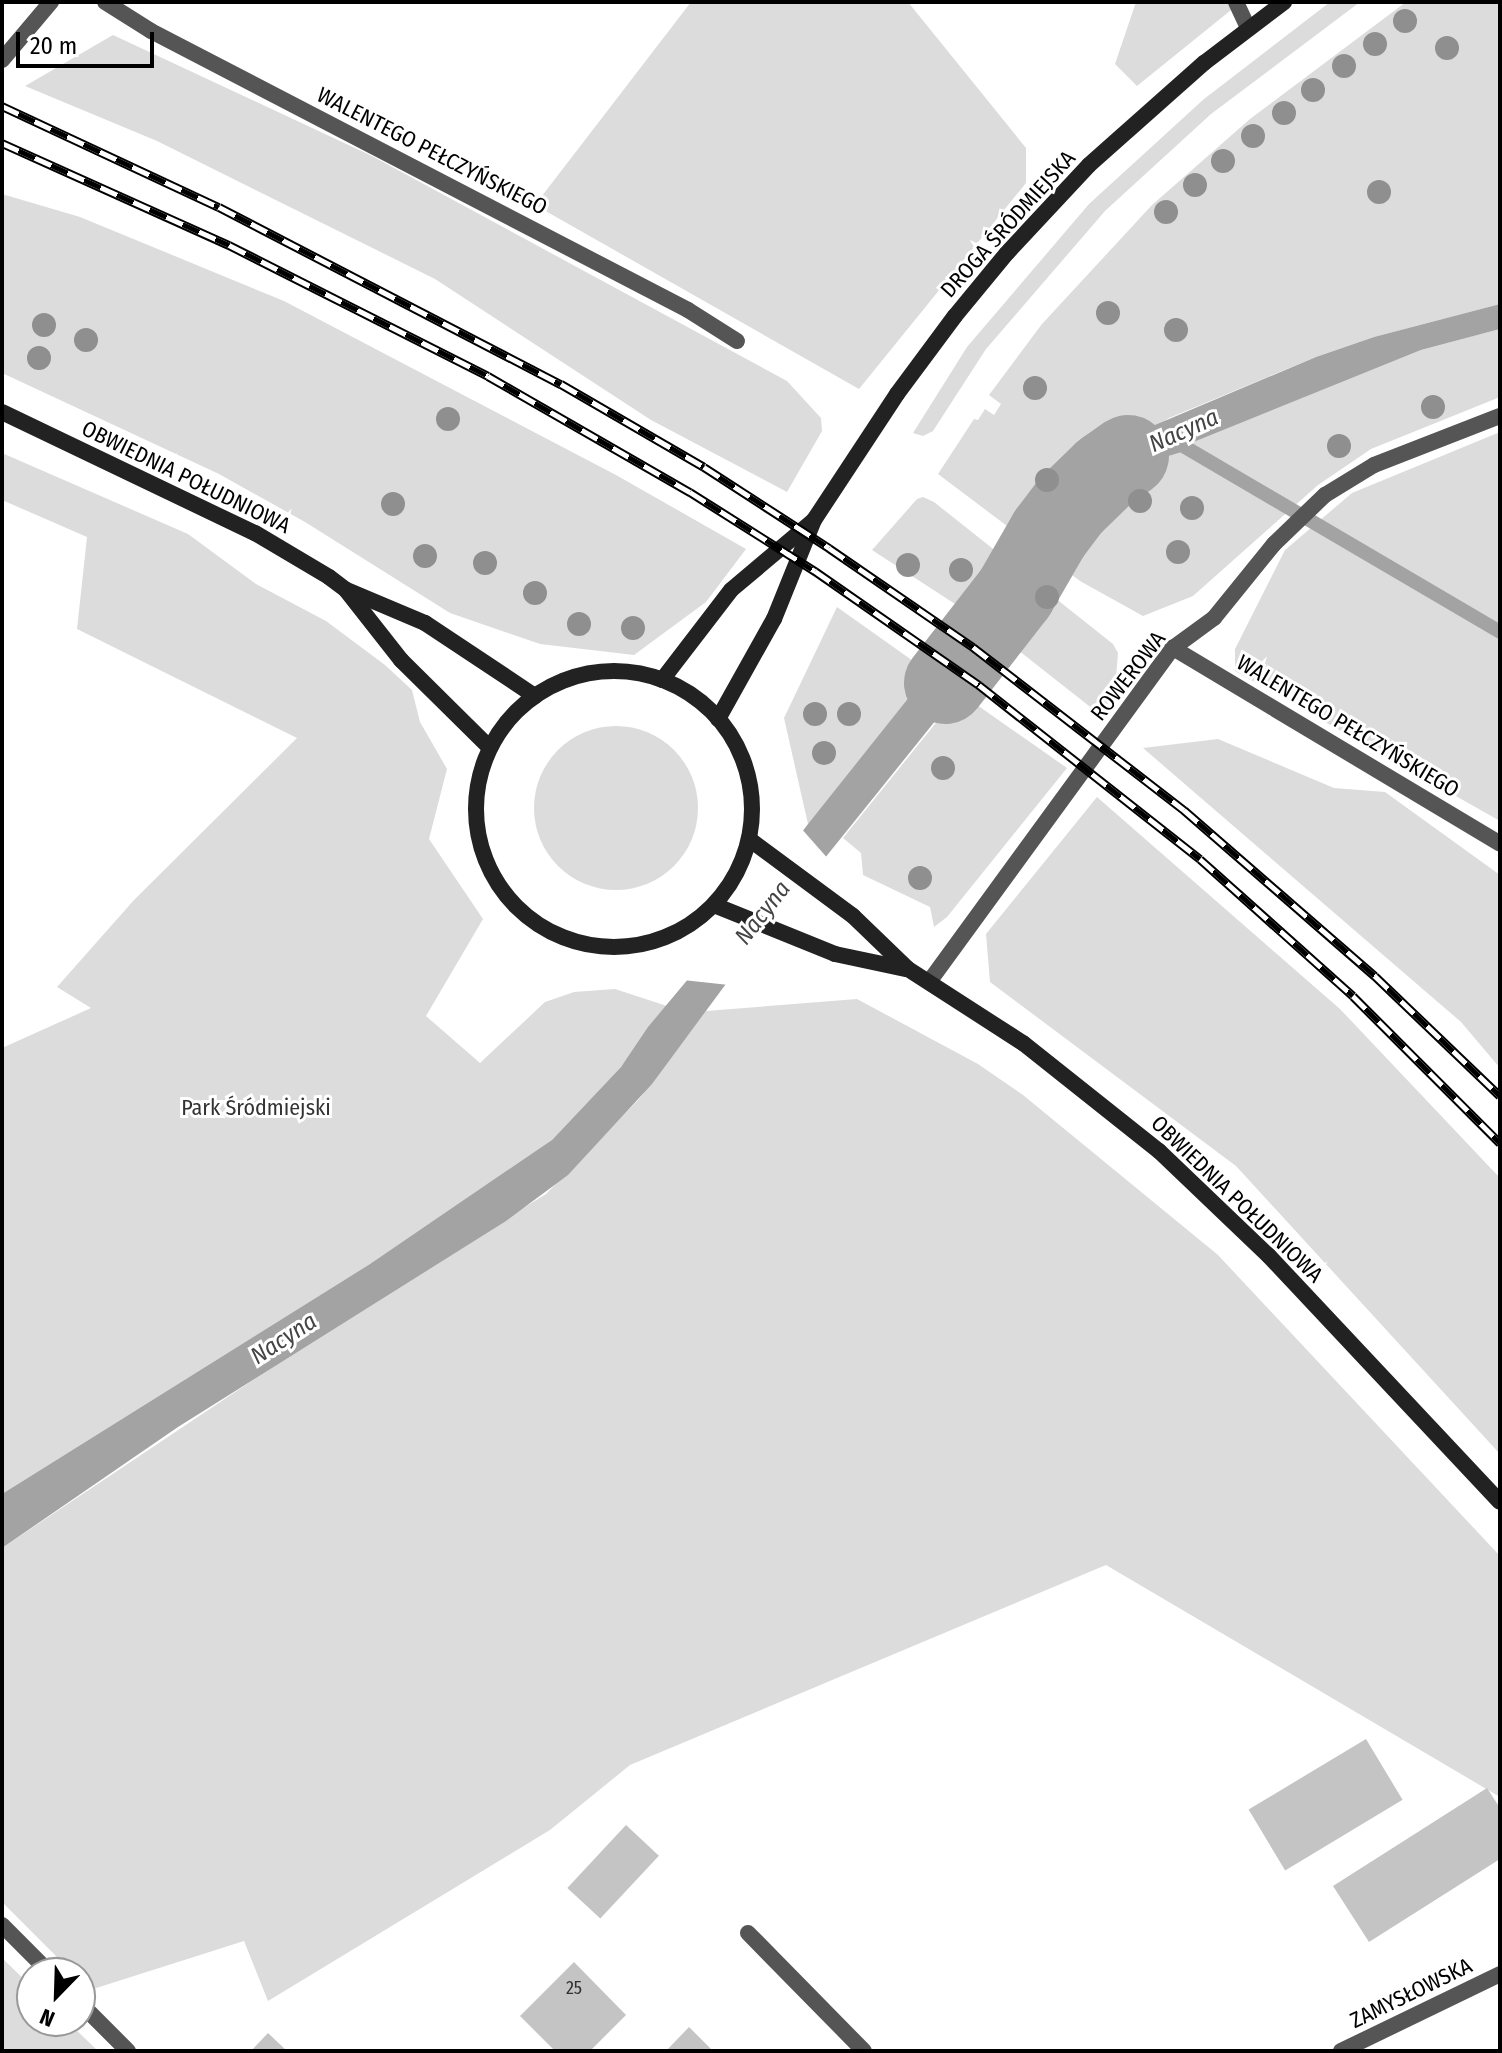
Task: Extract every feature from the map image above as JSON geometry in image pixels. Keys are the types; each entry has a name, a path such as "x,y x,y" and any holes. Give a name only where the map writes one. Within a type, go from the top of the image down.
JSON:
{"main road":[{"name":"DROGA ŚRÓDMIEJSKA","path":"718,719 774,619 814,520 924,356 1007,253 1111,143 1248,28 1284,2"},
{"name":"OBWIEDNIA POŁUDNIOWA","path":"2,412 255,533 346,590 425,623 535,696"},
{"name":"DROGA ŚRÓDMIEJSKA","path":"662,680 731,590 814,520"},
{"name":"OBWIEDNIA POŁUDNIOWA","path":"346,590 401,660 490,748"},
{"path":"597,672 641,673 662,680 693,695 734,739 751,788 749,839 736,874 714,905 674,933 628,947 580,943 537,923 515,905 485,858 478,831 476,803 480,775 490,748 509,719 535,696 565,681 597,672"},
{"name":"OBWIEDNIA POŁUDNIOWA","path":"749,839 853,916 908,969 1023,1043 1193,1181 1269,1256 1500,1502"},
{"name":"OBWIEDNIA POŁUDNIOWA","path":"714,905 835,954 908,969"}],"street":[{"path":"2,60 51,2"},
{"name":"WALENTEGO PEŁCZYŃSKIEGO","path":"105,2 151,31 688,310 737,341"},
{"path":"1236,2 1248,28"},
{"name":"ROWEROWA","path":"929,982 1173,648 1214,618 1288,530 1316,504 1374,465 1500,416"},
{"name":"WALENTEGO PEŁCZYŃSKIEGO","path":"1173,648 1500,844"},
{"path":"2,1925 34,1957"},
{"path":"748,1933 864,2051"},
{"name":"ZAMYSŁOWSKA","path":"1341,2051 1500,1974"},
{"path":"96,2019 128,2051"}],"green space":[{"path":"691,2 908,2 1026,148 1026,183 859,389 535,205"},
{"path":"1136,2 1241,2 1137,86 1115,64"},
{"path":"1330,2 1360,2 1211,114 1105,211 986,349 933,431 923,436 913,433 967,347 1089,204 1204,99"},
{"path":"1406,2 1500,2 1500,304 1374,337 1316,357 1169,418 1075,475 1033,523 1064,545 1102,498 1149,462 1185,451 1185,445 1421,350 1500,329 1500,397 1371,449 1318,485 1193,596 1143,616 1080,581 938,474 974,419 978,420 985,409 994,415 1001,404 989,395 1042,324 1152,205 1250,119"},
{"path":"113,35 372,156 787,381 821,418 822,431 787,492 651,420 435,279 157,141 25,86"},
{"path":"2,194 80,217 284,301 616,475 746,549 706,602 634,655 540,644 450,613 305,522 219,474 2,373"},
{"path":"1500,432 1500,821 1235,671 1235,649 1285,550 1352,493"},
{"name":"Park Śródmiejski","path":"2,453 188,534 256,584 326,621 385,665 412,690 420,722 447,769 429,839 483,919 426,1016 480,1063 545,1002 574,992 615,989 667,1006 621,1067 552,1140 529,1157 370,1264 2,1494 2,1048 91,1008 57,987 134,900 297,738 77,629 87,537 2,500"},
{"path":"923,497 934,502 1113,644 1118,653 1116,678 1103,717 1004,639 1030,603 1001,582 975,617 872,550 917,499"},
{"path":"837,607 930,673 808,824 784,718"},
{"path":"960,693 1067,768 947,917 934,927 930,907 863,875 861,853 843,838"},
{"path":"616,726 647,732 674,750 692,777 698,808 692,839 674,866 647,884 616,890 585,884 558,866 540,839 534,808 540,777 558,750 585,732"},
{"path":"1218,739 1334,788 1385,792 1500,875 1500,1068 1461,1022 1143,748"},
{"path":"1097,797 1340,1009 1500,1178 1500,1454 1236,1166 990,982 986,934"},
{"path":"857,999 978,1064 1023,1095 1218,1255 1500,1556 1500,1797 1106,1565 630,1765 550,1830 268,2001 244,1941 96,1988 96,1957 57,1957 2,1902 2,1548 338,1323 546,1194 639,1099 706,1011"},
{"path":"2,1958 16,1972 16,2037 84,2037 98,2051 2,2051"}],"water":[{"path":"1500,304 1500,329 1421,350 1186,445 1185,451 1149,462 1102,498 1064,546 1033,523 1075,475 1136,433 1316,357 1374,337"},
{"path":"1001,582 1030,603 751,950 652,1084 568,1175 506,1221 178,1427 2,1548 2,1494 370,1264 552,1140 621,1067 648,1027 725,935 808,824"}],"pier":[{"path":"972,615 1007,641 964,698 929,672"},
{"path":"800,827 830,861 729,985 683,980"}],"building":[{"path":"1366,1739 1403,1800 1285,1870 1249,1810"},
{"path":"1487,1788 1500,1808 1500,1859 1369,1942 1333,1886"},
{"path":"626,1825 659,1856 600,1919 567,1888"},
{"path":"574,1962 626,2015 590,2051 555,2051 520,2016"},
{"path":"689,2027 713,2051 666,2051"},
{"path":"268,2033 287,2051 251,2051"}],"waterway":[{"path":"1173,440 1500,632"},
{"name":"Nacyna","path":"945,683 1015,593 1049,534 1072,504 1105,472 1128,456"}],"railway":[{"path":"2,106 219,207 561,384 704,467 829,548 973,647 1184,810 1375,976 1500,1096"},
{"path":"2,143 229,245 488,376 690,492 815,571 979,685 1200,859 1353,996 1500,1143"}]}
